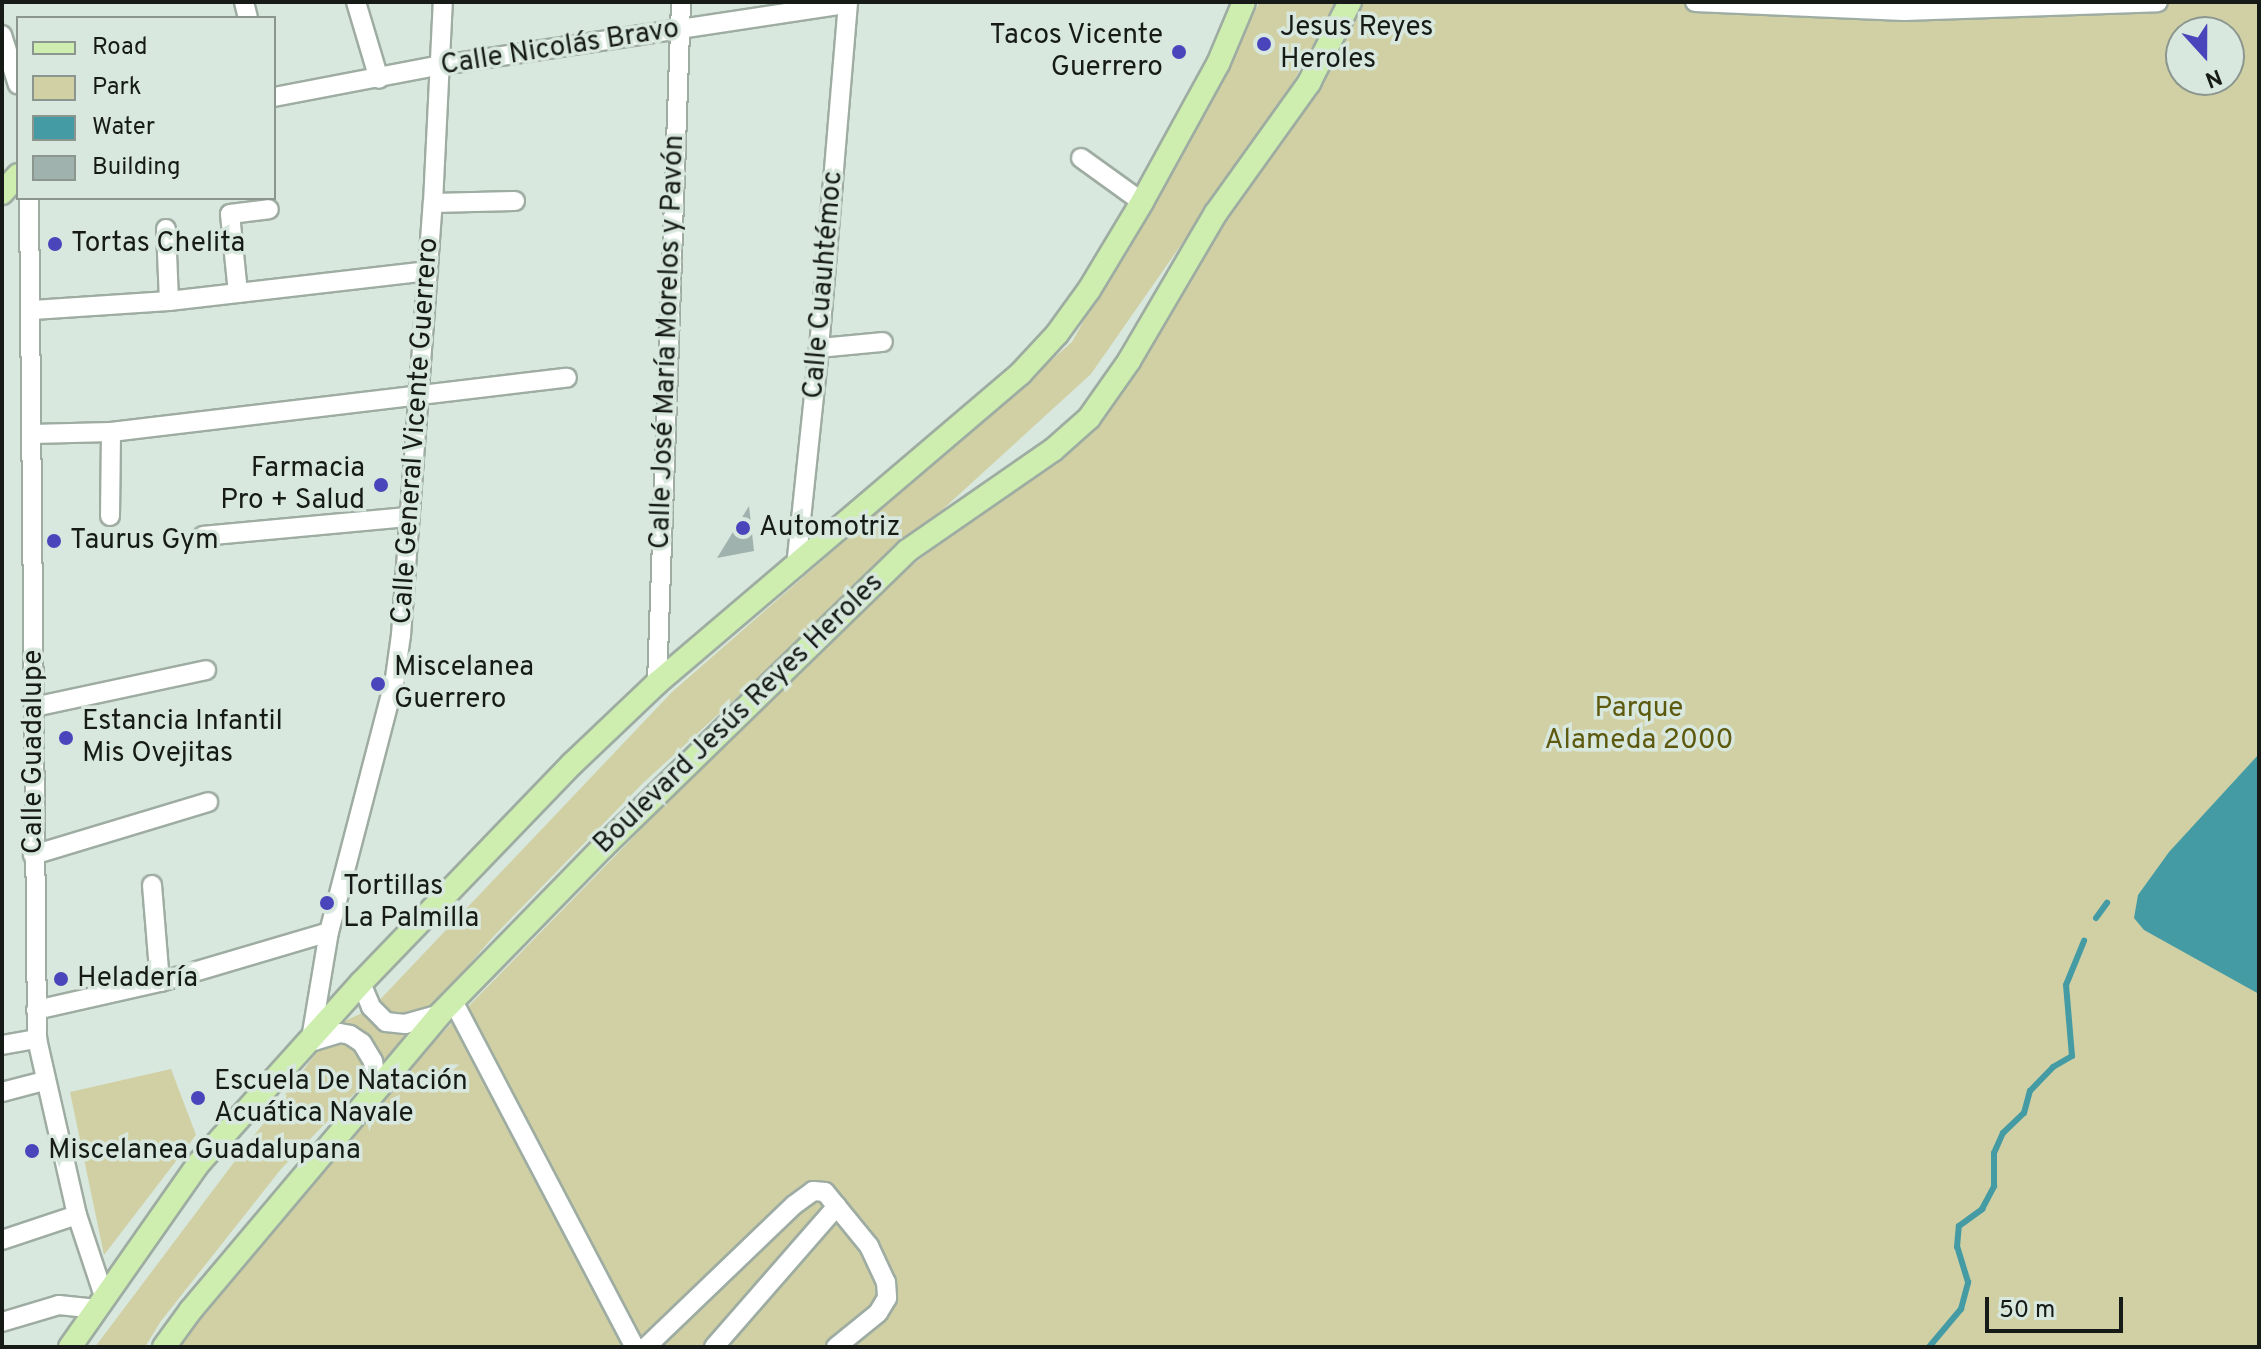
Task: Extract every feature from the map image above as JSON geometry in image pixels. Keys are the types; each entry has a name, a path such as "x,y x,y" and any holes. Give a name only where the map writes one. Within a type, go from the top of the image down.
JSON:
{"main road":[{"path":"70,1347 199,1163 361,983 572,764 657,683 1020,374 1057,334 1089,290 1142,202 1218,64 1244,2"},
{"name":"Boulevard Jesús Reyes Heroles","path":"164,1347 191,1310 446,1008 748,702 907,551 1053,450 1089,418 1129,361 1216,213 1316,71 1350,2"},
{"path":"2,193 16,177"}],"street":[{"path":"356,2 379,79"},
{"name":"Calle General Vicente Guerrero","path":"311,1042 329,932 395,678 433,203 443,2"},
{"name":"Calle José María Morelos y Pavón","path":"657,683 681,2"},
{"path":"1695,2 1904,11 2158,2"},
{"name":"Calle Nicolás Bravo","path":"276,97 442,65 848,3"},
{"name":"Calle Cuauhtémoc","path":"796,567 819,348 848,3"},
{"path":"2,35 16,79"},
{"path":"1081,158 1142,202"},
{"name":"Calle Guadalupe","path":"29,200 33,310 33,855 37,1039 44,1081 100,1303"},
{"path":"433,203 515,201"},
{"path":"238,293 230,214 269,209"},
{"path":"166,229 169,301"},
{"path":"33,310 169,301 428,271"},
{"path":"819,348 883,342"},
{"path":"32,434 111,432 567,378"},
{"path":"110,516 111,432"},
{"path":"203,536 409,517"},
{"path":"34,707 206,670"},
{"path":"33,855 208,802"},
{"path":"152,885 160,982"},
{"path":"36,1010 160,982 329,932"},
{"path":"361,983 371,1007 386,1022 405,1024 446,1008 635,1347"},
{"path":"311,1042 340,1033 350,1035 368,1051 377,1087"},
{"path":"2,1045 37,1039"},
{"path":"2,1092 44,1081"},
{"path":"646,1347 813,1191 825,1192 880,1264 887,1298 878,1313 836,1347"},
{"path":"714,1347 837,1206"},
{"path":"2,1240 77,1215"},
{"path":"2,1322 59,1305 100,1303"}],"green space":[{"path":"1260,2 1336,2 1289,90 1091,374 642,784 493,937 387,1060 281,1169 161,1321 145,1347 95,1347 338,1024 371,1009 672,692 1072,342"},
{"name":"Parque Alameda 2000","path":"1358,2 2259,2 2259,1347 178,1347 197,1315 417,1059 654,816 899,575 1096,426 1219,215 1327,75"},
{"path":"171,1069 196,1135 104,1255 70,1092"}],"water":[{"path":"2259,754 2259,994 2144,930 2134,918 2138,895 2169,852"}],"building":[{"name":"Automotriz","path":"749,506 754,551 717,558"}],"waterway":[{"path":"2096,918 2107,903"},
{"path":"1929,1347 1961,1309 1968,1282 1957,1247 1959,1226 1982,1209 1994,1186 1994,1153 2003,1133 2024,1113 2030,1091 2053,1067 2072,1056 2066,985 2084,941"}],"place":[{"name":"Jesus Reyes Heroles","path":"1264,44"},
{"name":"Tacos Vicente Guerrero","path":"1179,52"},
{"name":"Tortas Chelita","path":"55,244"},
{"name":"Farmacia Pro + Salud","path":"381,485"},
{"name":"Automotriz","path":"743,528"},
{"name":"Taurus Gym","path":"54,541"},
{"name":"Miscelanea Guerrero","path":"378,684"},
{"name":"Estancia Infantil Mis Ovejitas","path":"66,738"},
{"name":"Tortillas La Palmilla","path":"327,903"},
{"name":"Heladería","path":"61,979"},
{"name":"Escuela De Natación Acuática Navale","path":"198,1098"},
{"name":"Miscelanea Guadalupana","path":"32,1151"}]}
